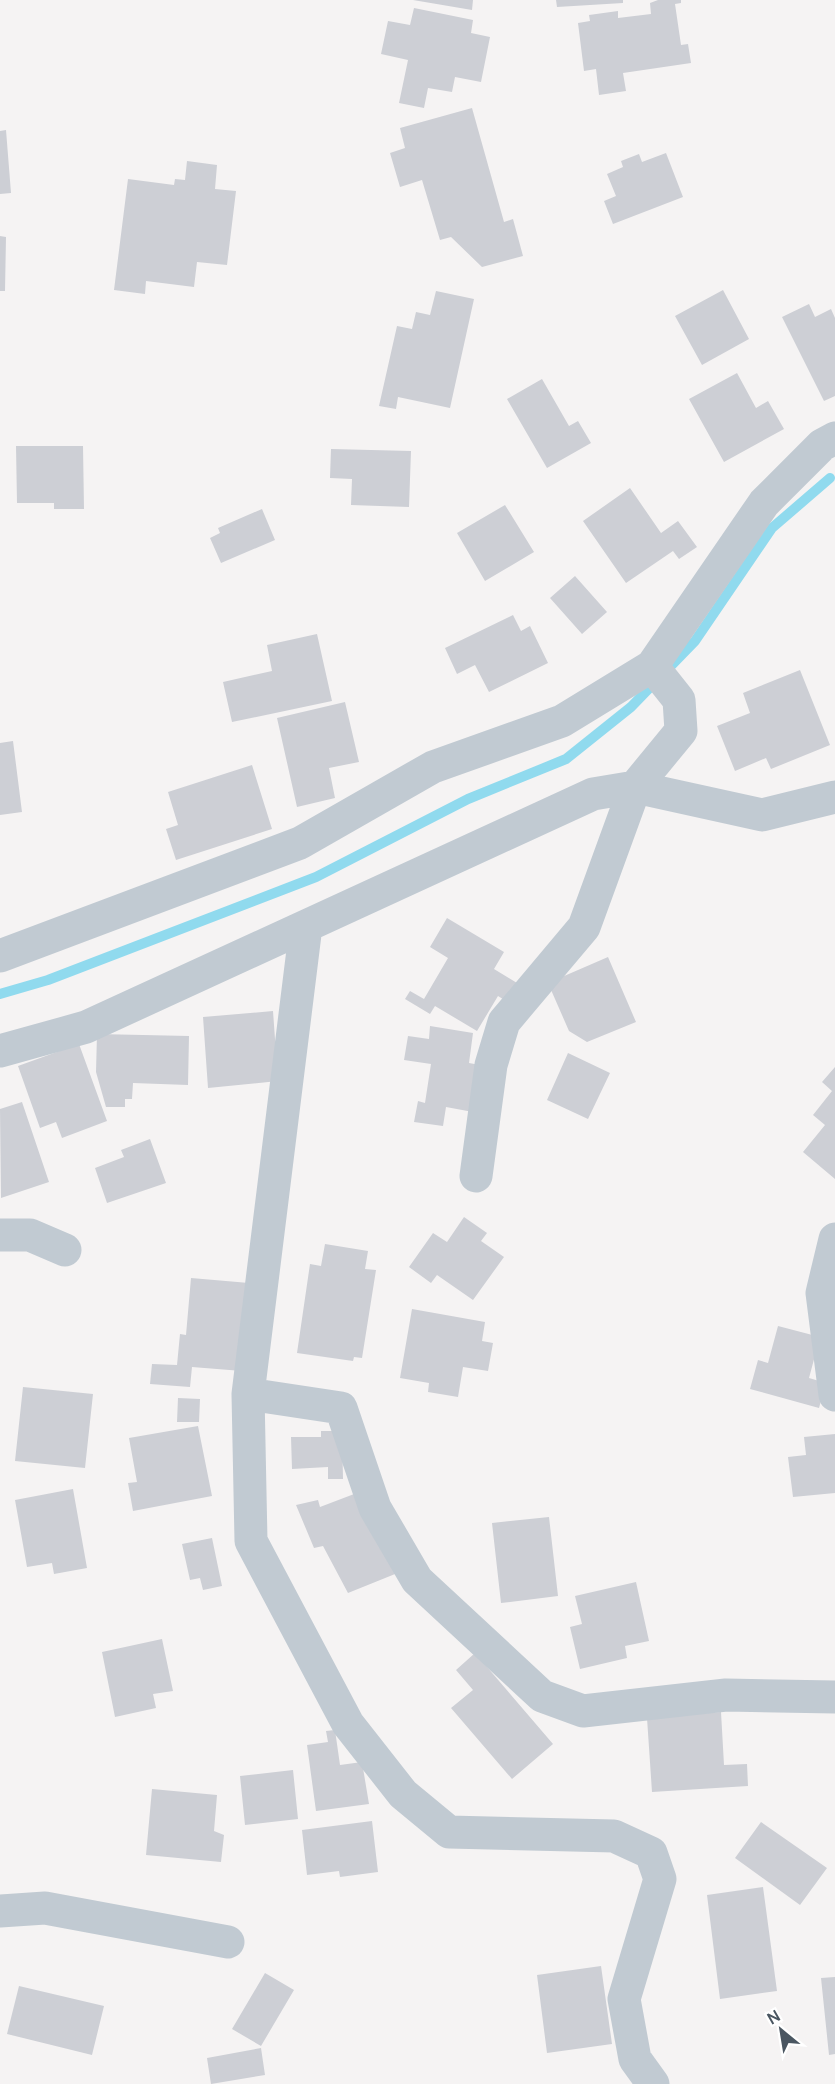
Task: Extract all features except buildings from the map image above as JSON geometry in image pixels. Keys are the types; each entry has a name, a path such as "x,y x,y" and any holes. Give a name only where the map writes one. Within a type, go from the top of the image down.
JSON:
{"street":[{"path":"0,956 300,843 433,767 562,721 659,675 764,503 822,445 835,438"},
{"path":"476,1176 491,1065 504,1022 584,927 635,787 681,732 679,700 659,675"},
{"path":"0,1051 86,1027 593,794 635,787 762,815 835,797"},
{"path":"306,927 248,1394 251,1541 348,1724 403,1794 448,1832 614,1836 651,1853 660,1879 624,1999 635,2059 653,2084"},
{"path":"0,1235 30,1235 65,1250"},
{"path":"835,1239 822,1293 835,1395"},
{"path":"248,1394 341,1408 375,1508 417,1580 542,1696 583,1711 726,1695 835,1697"},
{"path":"0,1911 45,1908 228,1942"}],"waterway":[{"path":"0,994 48,980 316,877 468,799 566,759 631,707 695,641 772,528 830,478"}]}
